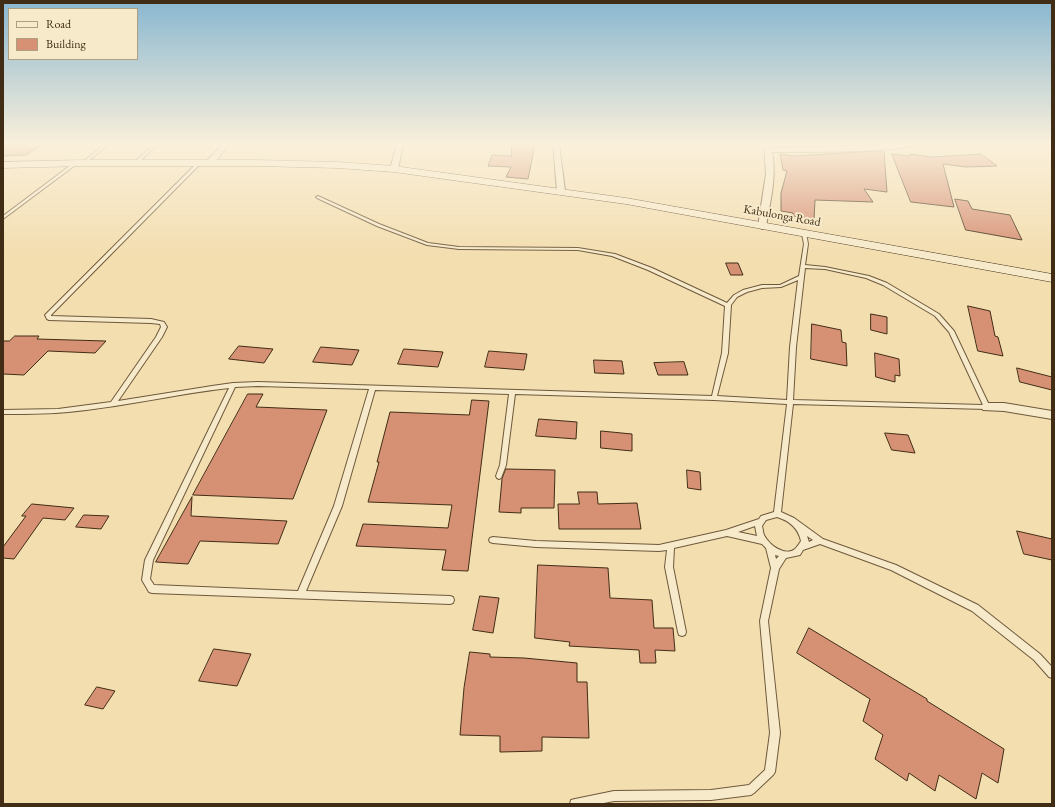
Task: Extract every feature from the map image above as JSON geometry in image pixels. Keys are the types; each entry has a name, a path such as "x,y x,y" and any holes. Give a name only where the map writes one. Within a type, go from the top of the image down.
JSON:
{"main road":[{"name":"Kabulonga Road","path":"490,182 626,201 1052,278"}],"street":[{"path":"560,182 561,191"},
{"path":"762,226 769,182"},
{"path":"987,407 1004,407 1052,414"}],"lane":[{"path":"3,218 54,182"},
{"path":"113,404 159,337 164,327 162,323 151,321 49,318 48,315 185,182"},
{"path":"318,197 378,225 428,244 458,248 578,249 613,256 650,269 728,305"},
{"path":"777,514 790,402 801,277 806,244 804,234"},
{"path":"3,412 56,411 113,404 207,387 258,384 714,398 790,402 987,407 951,331 937,315 884,284 867,277 825,268 803,266"},
{"path":"714,398 725,353 728,305 737,294 758,287 781,286 801,277"},
{"path":"233,385 149,560 146,580 152,589 450,600"},
{"path":"300,594 338,506 372,387"},
{"path":"499,476 503,466 512,392"},
{"path":"492,540 536,544 659,548 726,533 759,522 769,515 777,514 791,519 820,541 893,566 975,608 1037,657 1052,674"},
{"path":"759,522 759,535 763,542 769,547 784,554 798,552 805,542 804,536 797,524"},
{"path":"726,533 763,542"},
{"path":"802,547 820,541"},
{"path":"671,545 669,567 682,632"},
{"path":"769,547 775,568"},
{"path":"575,804 614,796 711,795 751,790 770,772 775,733 764,621 775,568 784,554"}],"building":[{"path":"784,182 886,182 887,192 864,189 873,202 815,200 814,219 793,216 793,213 781,211 781,193"},
{"path":"903,182 948,182 954,207 911,202"},
{"path":"955,199 968,201 972,209 1010,215 1022,240 966,230"},
{"path":"726,263 738,263 743,275 731,275"},
{"path":"968,306 990,311 995,336 998,337 1003,356 978,351"},
{"path":"871,314 887,317 887,334 871,330"},
{"path":"812,324 841,330 842,342 846,343 847,366 811,359"},
{"path":"15,336 39,336 37,339 106,341 95,353 48,351 24,375 3,374 3,341 9,341"},
{"path":"239,346 273,349 264,363 229,359"},
{"path":"321,347 359,350 352,365 313,362"},
{"path":"404,349 443,352 438,367 398,364"},
{"path":"489,351 527,354 524,370 485,367"},
{"path":"875,353 899,359 900,376 895,375 895,382 876,377"},
{"path":"594,360 622,361 624,374 595,373"},
{"path":"684,362 688,375 658,375 654,363"},
{"path":"1017,368 1052,377 1052,390 1020,382"},
{"path":"248,394 263,394 256,407 327,410 293,499 193,495"},
{"path":"472,400 489,401 468,571 442,570 446,550 356,546 363,524 448,528 452,505 368,502 390,412 469,415"},
{"path":"539,419 577,422 576,439 536,436"},
{"path":"601,431 632,434 632,451 601,448"},
{"path":"885,433 908,435 915,453 892,450"},
{"path":"506,469 555,470 554,508 521,508 521,513 499,512 502,479"},
{"path":"687,470 700,472 701,490 688,488"},
{"path":"578,492 597,492 598,504 637,503 641,529 559,529 558,504 579,504"},
{"path":"192,497 191,516 287,521 278,544 200,541 188,564 156,562"},
{"path":"32,504 74,508 65,520 43,518 14,559 3,558 3,547 26,516 22,516"},
{"path":"84,515 109,516 101,529 76,527"},
{"path":"1017,531 1052,539 1052,560 1024,554"},
{"path":"538,565 608,568 610,598 652,600 654,628 673,628 675,651 655,650 656,663 640,663 639,650 569,646 570,642 535,638"},
{"path":"480,596 499,598 493,633 473,630"},
{"path":"809,628 927,699 927,701 1004,749 998,783 982,773 976,799 939,775 935,791 909,773 907,781 875,759 883,735 863,721 870,699 797,653"},
{"path":"214,649 251,654 237,686 199,681"},
{"path":"470,652 490,654 490,657 524,658 577,663 577,682 587,682 589,738 542,737 542,751 500,752 500,736 460,735 464,688"},
{"path":"97,687 115,691 103,709 85,705"}]}
